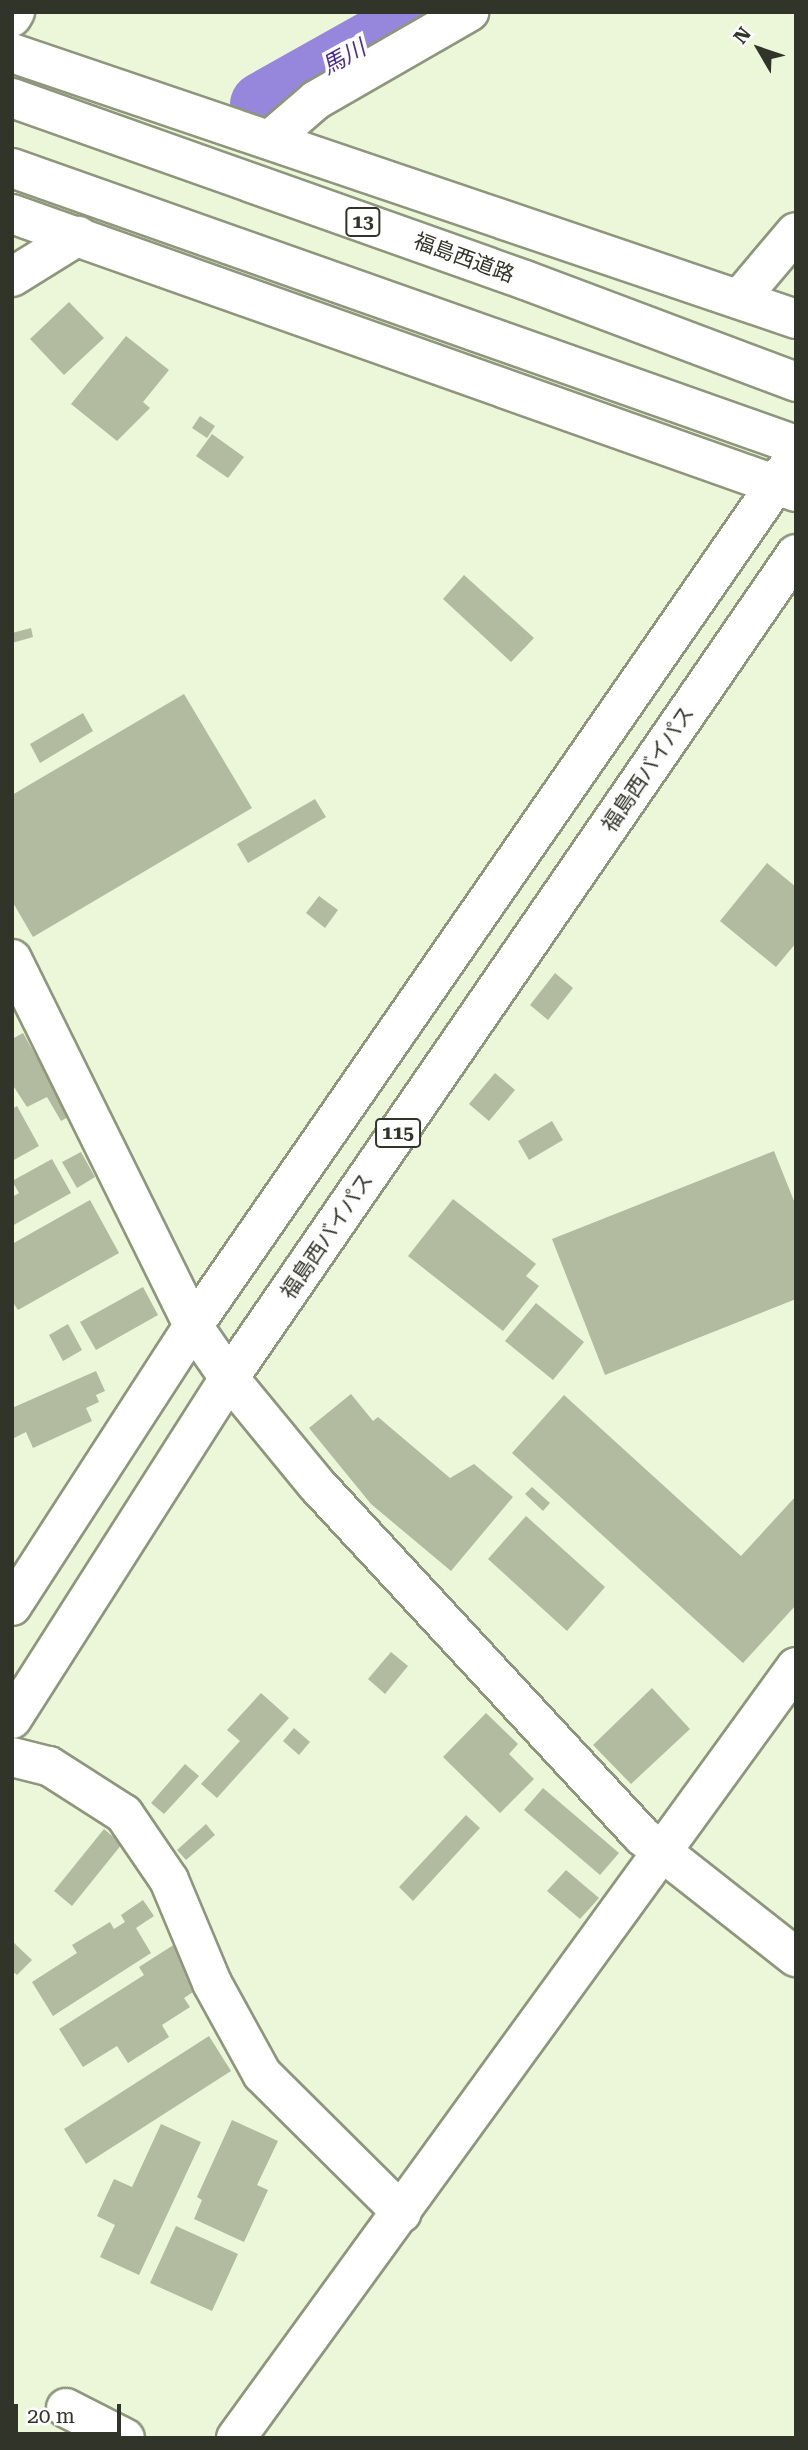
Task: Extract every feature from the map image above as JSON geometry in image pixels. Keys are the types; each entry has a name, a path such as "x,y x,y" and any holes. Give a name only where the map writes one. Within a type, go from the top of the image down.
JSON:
{"main road":[{"path":"272,138 316,100 469,12"},
{"path":"12,53 741,297 796,319"},
{"name":"福島西道路","path":"12,98 526,280 796,382"},
{"path":"12,168 796,445"},
{"path":"12,214 784,489"},
{"path":"741,297 796,232"},
{"path":"12,276 78,236"},
{"name":"115","path":"12,1606 193,1326 784,489 796,455"},
{"name":"福島西バイパス","path":"12,1719 229,1378 796,554"},
{"path":"12,959 21,1002 193,1326 229,1378 317,1485 660,1851 687,1867 796,1957"},
{"path":"236,2438 796,1667"},
{"path":"12,1757 49,1766 124,1814 169,1880 212,1983 262,2074 402,2213"},
{"path":"66,2408 125,2438"}],"building":[{"path":"69,302 104,338 64,375 30,339"},
{"path":"126,336 169,370 143,402 150,408 117,441 71,404"},
{"path":"200,416 215,426 207,438 192,428"},
{"path":"212,434 244,457 228,478 196,456"},
{"path":"464,575 534,638 511,662 443,599"},
{"path":"31,628 33,637 12,643 12,633"},
{"path":"184,694 252,808 33,937 12,901 12,795"},
{"path":"83,713 93,731 40,763 30,744"},
{"path":"315,799 326,817 248,863 237,844"},
{"path":"767,863 796,887 796,943 776,967 720,921"},
{"path":"319,896 338,910 325,928 306,913"},
{"path":"555,973 573,988 548,1020 530,1005"},
{"path":"23,1033 70,1116 61,1121 47,1097 27,1107 12,1084 12,1039"},
{"path":"495,1073 515,1090 489,1121 469,1104"},
{"path":"17,1106 39,1146 12,1161 12,1109"},
{"path":"552,1121 563,1140 529,1160 518,1141"},
{"path":"774,1151 796,1206 796,1299 605,1375 552,1239"},
{"path":"81,1152 95,1177 77,1188 62,1162"},
{"path":"52,1159 71,1193 12,1226 12,1197 19,1193 12,1181"},
{"path":"453,1199 536,1264 526,1276 539,1286 503,1331 408,1256"},
{"path":"90,1200 119,1253 18,1310 12,1301 12,1244"},
{"path":"143,1287 158,1315 96,1350 80,1322"},
{"path":"536,1303 584,1342 553,1380 505,1341"},
{"path":"68,1324 82,1350 63,1361 49,1335"},
{"path":"96,1371 105,1391 96,1395 99,1402 86,1408 92,1421 33,1448 26,1432 12,1439 12,1408"},
{"path":"351,1394 373,1421 378,1417 450,1478 474,1464 513,1497 451,1571 371,1504 309,1428"},
{"path":"564,1395 741,1556 796,1496 796,1605 743,1663 512,1453"},
{"path":"532,1487 550,1503 543,1511 525,1494"},
{"path":"526,1516 605,1587 567,1631 488,1559"},
{"path":"391,1652 408,1666 385,1694 368,1679"},
{"path":"652,1688 690,1729 631,1784 593,1745"},
{"path":"261,1693 289,1718 217,1798 201,1784 240,1741 227,1730"},
{"path":"486,1713 518,1744 509,1754 534,1779 500,1813 443,1757"},
{"path":"294,1728 310,1742 299,1755 283,1741"},
{"path":"185,1764 199,1776 164,1814 151,1803"},
{"path":"543,1788 619,1853 600,1875 524,1810"},
{"path":"466,1815 480,1828 413,1901 399,1887"},
{"path":"206,1824 215,1835 186,1860 177,1850"},
{"path":"104,1829 122,1844 72,1906 54,1891"},
{"path":"566,1870 599,1898 580,1919 547,1891"},
{"path":"143,1900 154,1916 136,1928 151,1953 53,2016 32,1982 77,1953 72,1945 110,1922 114,1929 125,1922 121,1915"},
{"path":"12,1941 32,1960 17,1975 12,1971"},
{"path":"175,1944 196,1990 184,1998 190,2007 162,2025 169,2037 128,2063 117,2046 83,2067 59,2029 144,1975 139,1967"},
{"path":"209,2036 231,2071 86,2164 64,2129"},
{"path":"232,2120 278,2141 257,2185 268,2190 244,2242 194,2219 202,2200 197,2197"},
{"path":"161,2124 201,2142 139,2275 100,2257 115,2225 97,2216 114,2179 132,2187"},
{"path":"176,2226 238,2254 212,2311 150,2283"}],"waterway":[{"name":"馬川","path":"262,104 426,12"}]}
